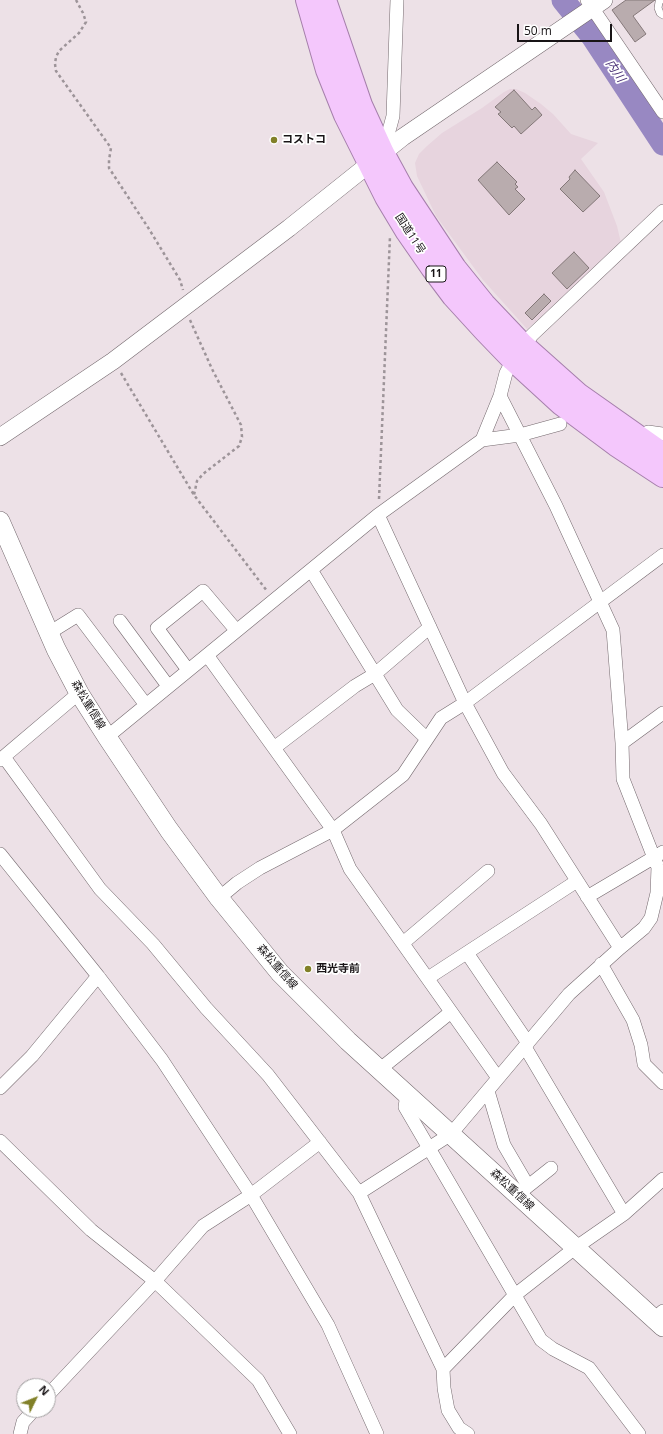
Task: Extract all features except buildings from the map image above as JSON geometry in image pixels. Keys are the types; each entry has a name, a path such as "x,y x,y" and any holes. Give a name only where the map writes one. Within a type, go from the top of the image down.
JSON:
{"highway":[{"name":"国道11号","path":"307,0 327,70 345,115 376,158"},
{"name":"国道11号","path":"325,0 361,105 386,197 407,232 432,268 459,302 518,353 663,454"},
{"name":"国道11号","path":"518,353 561,404 616,445 663,476"}],"main road":[{"name":"森松重信線","path":"0,521 56,649 79,693 169,830 219,898 280,973 348,1041 451,1134 523,1191 575,1248 660,1319"}],"street":[{"path":"376,158 393,116 397,0"},
{"path":"0,437 113,361 289,228 403,137 569,24 593,5 663,112"},
{"path":"482,440 500,396 506,373 518,353 532,335 663,211"},
{"path":"359,1193 451,1134 570,994 601,964 644,928 651,918 657,893 659,863 623,779 622,743 613,630 556,506 500,396"},
{"path":"107,737 378,515 482,440 520,435 560,424"},
{"path":"642,440 648,432 663,434"},
{"path":"378,515 465,703 503,773 541,824 620,948"},
{"path":"219,898 237,883 260,868 333,830 403,775 441,718 465,703 663,555"},
{"path":"311,570 397,710 427,739"},
{"path":"188,670 157,628 203,591 236,630"},
{"path":"49,633 78,615 146,705"},
{"path":"120,621 168,686"},
{"path":"274,748 355,686 374,674 430,627"},
{"path":"207,655 333,830 350,869 498,1078"},
{"path":"79,693 2,759 100,889 153,944 206,1008 268,1075 359,1193 443,1369 448,1410 460,1432"},
{"path":"622,743 663,713"},
{"path":"0,854 98,976 162,1060 251,1195 328,1325 377,1434"},
{"path":"587,897 659,863"},
{"path":"403,943 488,871"},
{"path":"428,978 577,882"},
{"path":"467,953 526,1045 624,1214"},
{"path":"601,964 633,1020 641,1045 644,1064 663,1084"},
{"path":"0,1088 32,1056 98,976"},
{"path":"380,1070 451,1012"},
{"path":"488,1091 504,1145 523,1191 551,1168"},
{"path":"407,1094 405,1107 541,1340 553,1349 589,1368 639,1434"},
{"path":"0,1141 91,1230 155,1280 258,1380 290,1434"},
{"path":"56,1386 203,1226 251,1195 320,1142"},
{"path":"443,1369 515,1295 575,1248 624,1214 663,1179"},
{"path":"10,1434 22,1428 29,1418"}],"lane":[{"path":"661,0 658,8 660,13 663,15"}],"path":[{"path":"76,0 86,22 79,33 60,51 56,57 56,71 111,148 109,168 180,280 191,324 241,425 242,437 239,446 203,474 197,481 194,495"},
{"path":"378,515 390,233"},
{"path":"113,361 194,495 273,600"}],"shaded area":[{"path":"510,89 516,89 525,93 541,104 553,114 571,134 598,143 581,159 604,192 617,226 621,243 560,301 527,329 483,280 436,216 417,176 415,163 419,154 442,133"}],"waterway":[{"name":"内川","path":"563,0 592,36 663,144"}],"place":[{"name":"コストコ","path":"274,140"},
{"name":"西光寺前","path":"308,969"}]}
